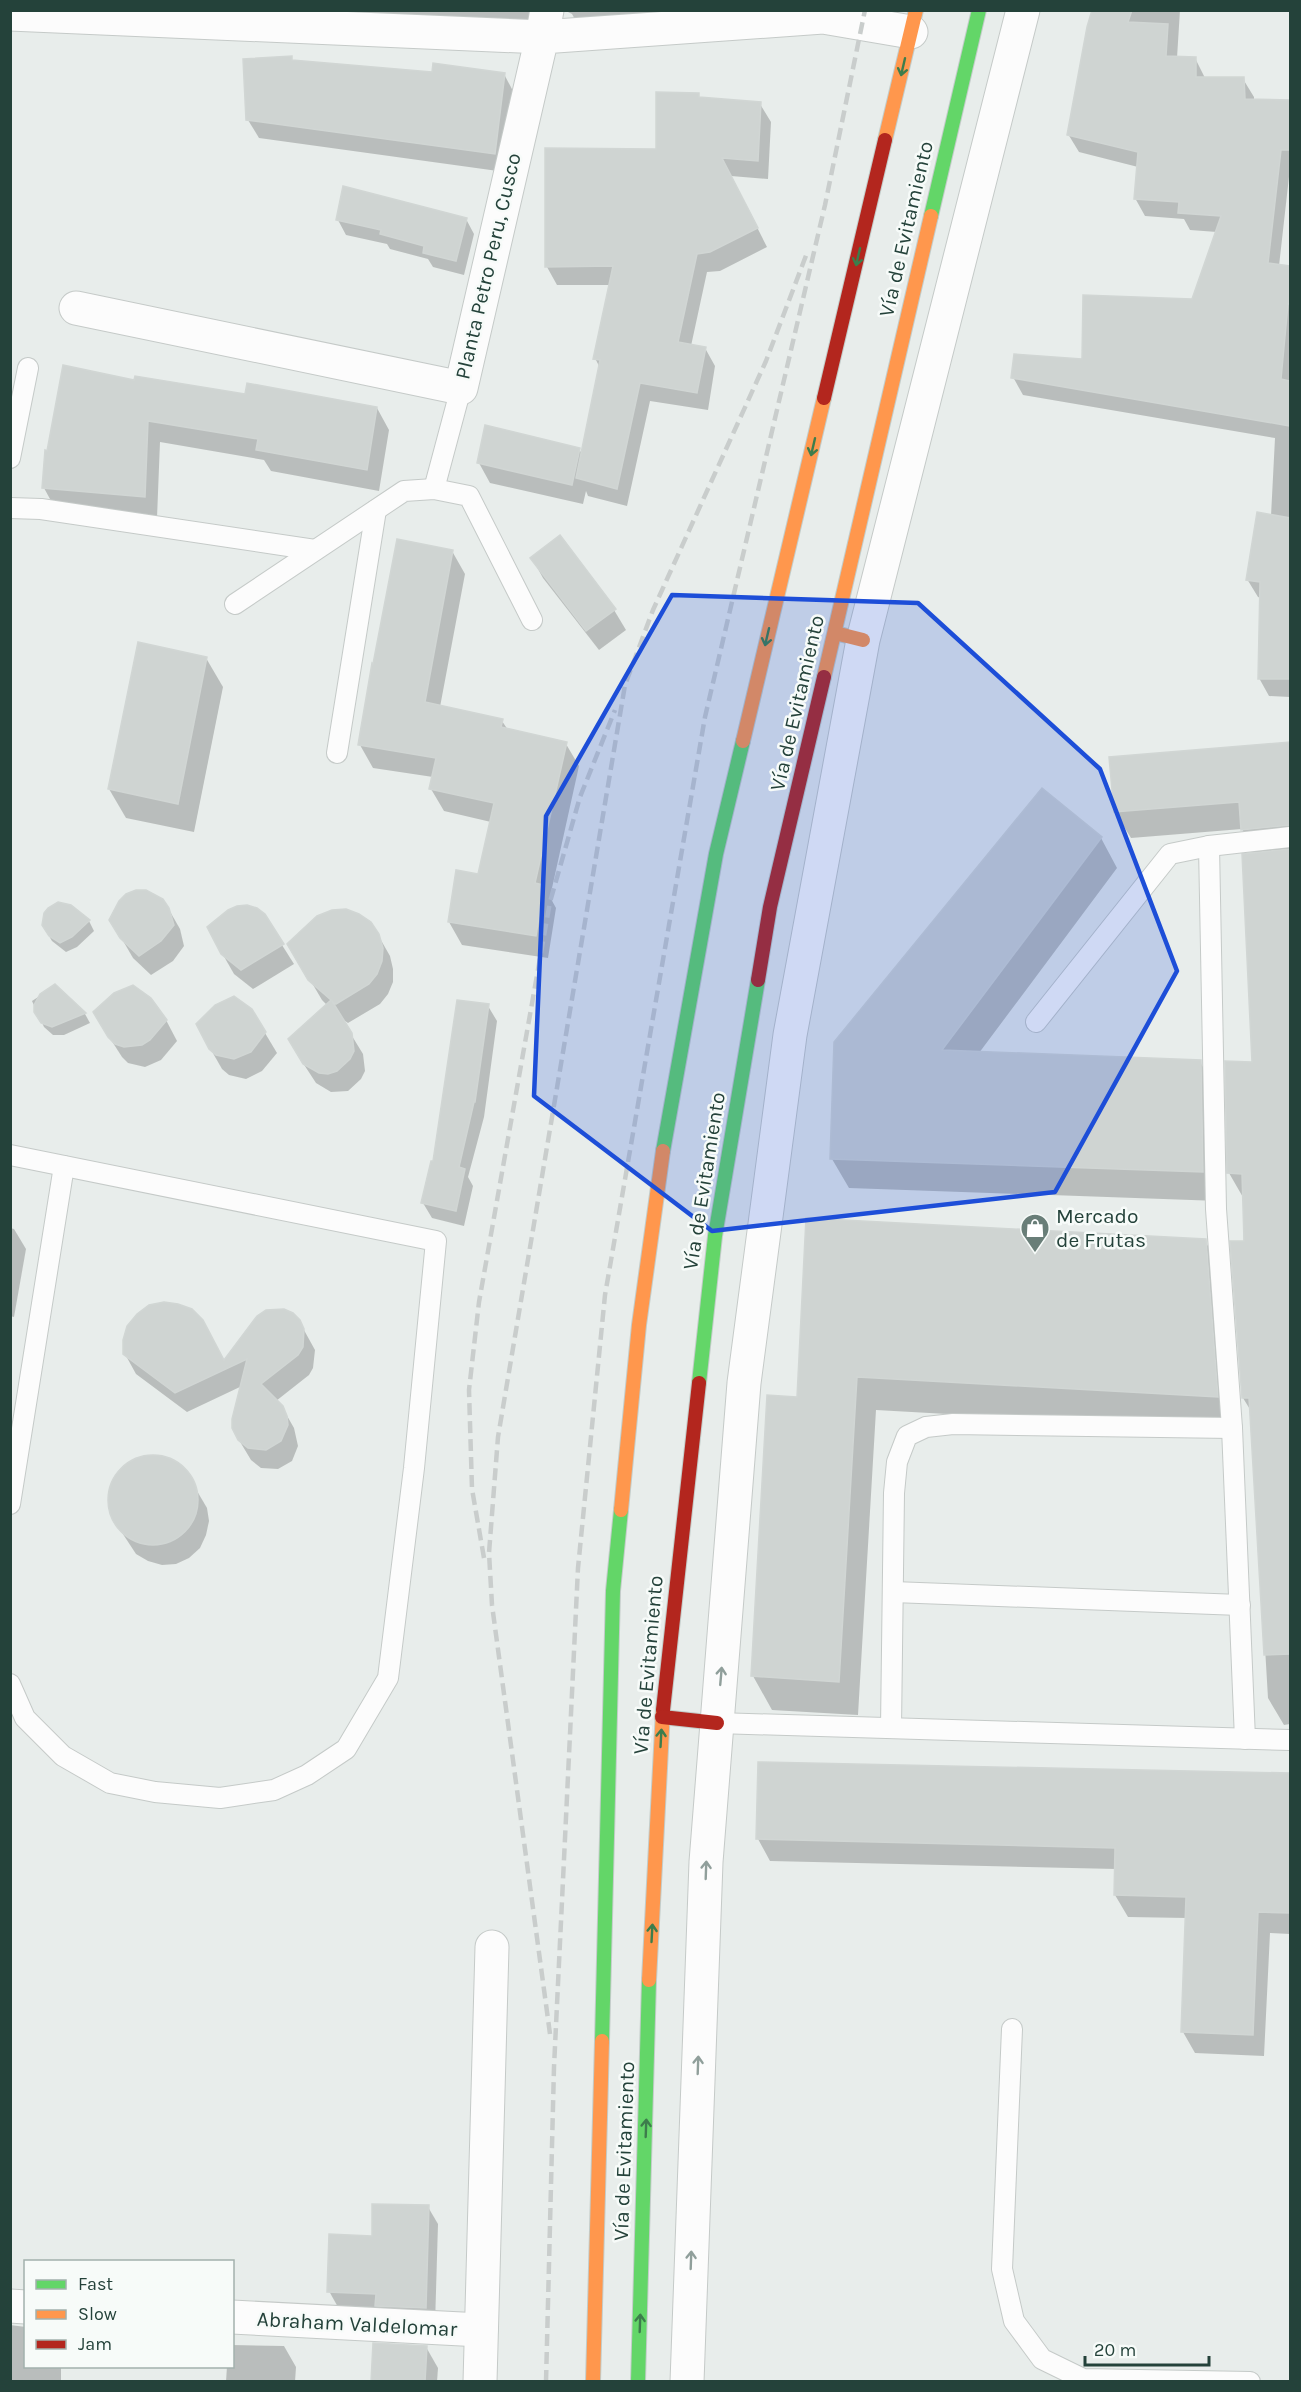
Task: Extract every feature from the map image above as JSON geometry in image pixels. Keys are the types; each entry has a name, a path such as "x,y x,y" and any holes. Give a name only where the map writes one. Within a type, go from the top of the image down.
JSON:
{"highway":[{"name":"Vía de Evitamiento","path":"638,2382 650,1960 662,1717 714,1236 770,907 849,637 979,10"},
{"name":"Vía de Evitamiento","path":"593,2382 613,1591 639,1325 668,1118 716,854 914,21"},
{"path":"662,1717 717,1723"}],"street":[{"path":"687,2382 706,1862 744,1383 790,1035 849,637 1023,10"},
{"path":"10,14 545,24 823,14 914,21"},
{"name":"Planta Petro Peru, Cusco","path":"76,308 461,388 545,24"},
{"path":"480,2382 492,1947"},
{"name":"Abraham Valdelomar","path":"234,2317 481,2330"}],"lane":[{"path":"10,458 28,368"},
{"path":"434,489 461,388"},
{"path":"235,604 404,491 434,489 469,496 532,620"},
{"path":"10,508 41,508 315,550"},
{"path":"337,753 376,510"},
{"path":"1036,1022 1170,854 1209,846 1290,837"},
{"path":"1209,846 1216,1209 1232,1428 1245,1739"},
{"path":"10,1155 436,1241 414,1468 388,1678 346,1749 307,1775 274,1790 220,1798 155,1792 110,1783 63,1756 25,1718 10,1684"},
{"path":"10,1504 64,1166"},
{"path":"891,1728 896,1473 897,1462 907,1436 926,1427 953,1424 1232,1428"},
{"path":"893,1592 1239,1605"},
{"path":"717,1723 1290,1740"},
{"path":"1012,2029 1002,2269 1014,2320 1042,2359 1083,2379 1250,2382"}],"highlighted area":[{"path":"672,595 918,603 1100,769 1177,971 1055,1192 712,1231 534,1096 546,816"}],"building":[{"path":"1092,10 1132,10 1128,22 1168,24 1166,56 1196,57 1196,77 1244,77 1245,99 1290,100 1290,150 1281,150 1268,263 1290,266 1290,304 1288,304 1281,379 1290,381 1290,426 1011,378 1014,354 1082,359 1083,295 1192,299 1221,216 1178,213 1179,202 1134,199 1138,152 1067,135"},
{"path":"292,56 292,60 432,72 433,63 505,73 495,154 246,120 243,59"},
{"path":"656,92 699,93 699,97 761,102 758,161 722,158 758,228 710,252 697,254 678,342 706,347 697,393 640,383 617,489 576,478 600,360 593,359 613,266 545,267 545,148 656,149"},
{"path":"343,186 467,218 456,261 423,253 424,246 380,234 381,230 336,220"},
{"path":"63,365 134,380 135,376 245,394 247,383 377,407 367,470 256,450 258,439 148,421 145,497 42,488 45,450 47,451"},
{"path":"485,425 580,448 572,485 477,463"},
{"path":"1257,512 1290,518 1290,679 1258,679 1260,582 1246,580"},
{"path":"560,535 616,609 586,631 530,558"},
{"path":"397,539 453,550 425,702 503,719 501,727 567,742 535,883 544,885 536,936 448,922 456,870 478,874 494,803 429,789 436,758 358,745"},
{"path":"138,642 207,657 178,804 108,789"},
{"path":"1290,742 1290,825 1241,830 1239,802 1114,812 1109,757"},
{"path":"1042,788 1102,837 942,1050 1201,1060 1203,1172 830,1159 834,1042"},
{"path":"1290,849 1290,1654 1264,1655 1249,1398 1242,1398 1230,1241 1244,1241 1242,1174 1227,1173 1225,1061 1252,1062 1242,854"},
{"path":"136,890 146,890 163,899 169,908 174,925 161,941 139,956 120,938 109,920 119,901 126,894"},
{"path":"58,902 71,905 90,920 72,937 60,943 49,936 42,925 44,913"},
{"path":"247,905 265,914 284,944 241,970 221,954 207,927 228,910"},
{"path":"346,909 371,922 379,934 383,948 382,961 377,974 369,984 336,1004 332,1001 352,1033 354,1051 350,1059 337,1071 328,1074 319,1073 303,1064 288,1039 331,1000 308,980 287,944 317,916 332,910"},
{"path":"55,984 86,1013 52,1027 41,1023 34,1012 34,1005 40,994"},
{"path":"133,985 151,998 167,1020 150,1040 142,1045 124,1047 115,1044 108,1037 93,1012 114,993"},
{"path":"234,996 252,1009 266,1032 251,1052 234,1059 216,1055 209,1049 196,1024 215,1005"},
{"path":"457,1000 489,1004 475,1102 459,1167 465,1169 456,1211 421,1203 431,1161 433,1161"},
{"path":"806,1218 1206,1239 1218,1397 857,1377 839,1682 751,1676 767,1395 797,1397"},
{"path":"164,1302 192,1309 203,1320 224,1360 257,1316 266,1310 284,1309 293,1313 300,1320 304,1329 303,1347 298,1355 261,1384 283,1406 287,1416 288,1425 281,1441 266,1450 248,1448 238,1440 232,1428 232,1419 247,1359 175,1393 123,1354 123,1340 127,1326 149,1305"},
{"path":"153,1455 170,1459 185,1468 194,1483 198,1500 194,1517 185,1532 170,1541 153,1545 136,1541 121,1532 112,1517 108,1500 112,1483 121,1468 136,1459"},
{"path":"758,1762 1290,1773 1290,1913 1258,1912 1253,2035 1181,2032 1186,1897 1114,1895 1115,1848 756,1839"},
{"path":"372,2204 429,2205 426,2308 375,2306 376,2294 327,2292 329,2234 372,2236"},
{"path":"373,2343 427,2346 425,2382 371,2382"}],"railway":[{"path":"546,2382 554,2067 578,1568 605,1295 705,717 825,205 865,10"},
{"path":"550,2034 492,1605 489,1553 498,1437 625,685 653,610 766,361 807,253"},
{"path":"484,1558 472,1489 469,1390 479,1302 550,902 580,797 615,710"}],"traffic: fast":[{"path":"931,216 979,10"},
{"path":"663,1151 716,854 743,741"},
{"path":"699,1383 715,1236 758,980"},
{"path":"602,2041 613,1591 621,1510"},
{"path":"638,2382 649,1980"}],"traffic: slow":[{"path":"885,140 916,10"},
{"path":"824,677 931,216"},
{"path":"743,741 824,398"},
{"path":"835,633 863,640"},
{"path":"621,1510 639,1325 663,1151"},
{"path":"649,1980 663,1710"},
{"path":"593,2382 602,2041"}],"traffic: jam":[{"path":"824,398 885,140"},
{"path":"758,980 770,907 824,677"},
{"path":"663,1710 699,1383"},
{"path":"662,1717 717,1723"}],"place":[{"name":"Mercado de Frutas","path":"1035,1254"}]}
